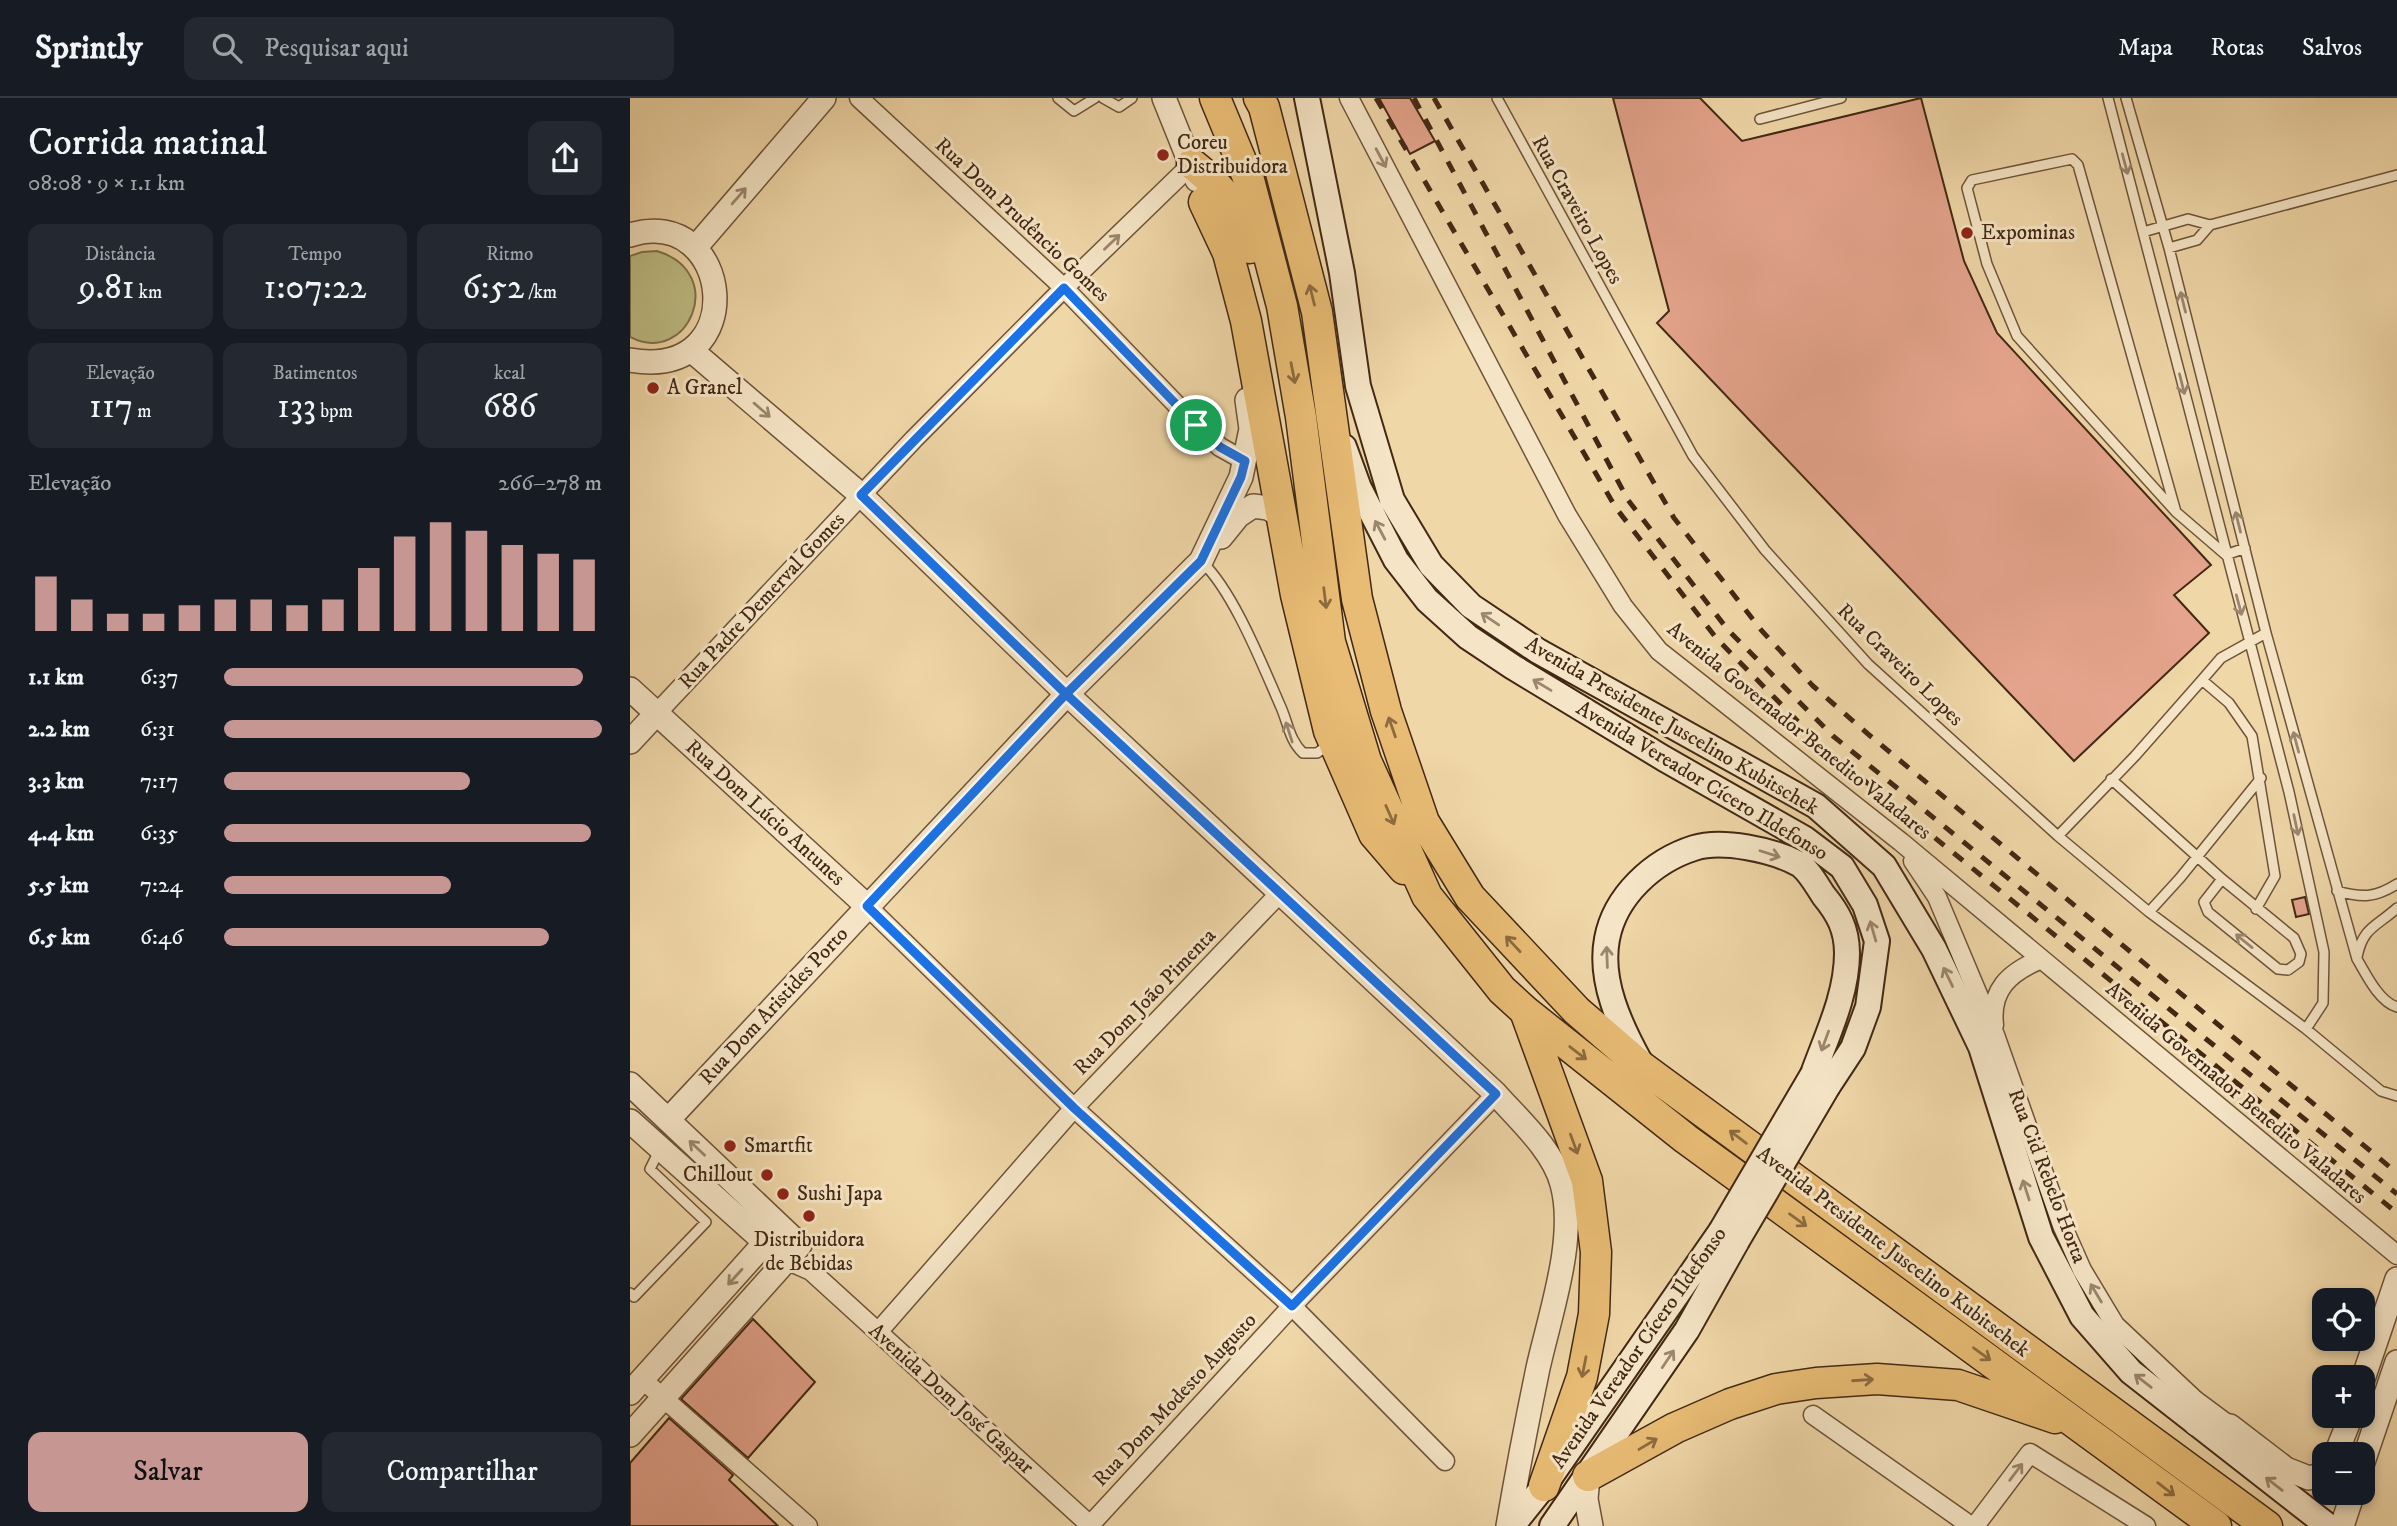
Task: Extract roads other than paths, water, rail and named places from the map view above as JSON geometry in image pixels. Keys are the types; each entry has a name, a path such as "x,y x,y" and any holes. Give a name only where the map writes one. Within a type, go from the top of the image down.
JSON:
{"highway":[{"name":"Avenida Presidente Juscelino Kubitschek","path":"1215,98 1249,180 1282,306 1301,417 1330,642 1366,761 1427,896 1502,990 1525,1011 1686,1139 2216,1526"},
{"name":"Avenida Presidente Juscelino Kubitschek","path":"1262,101 1317,312 1357,599 1386,710 1424,822 1470,897 1577,1011 1643,1067 2189,1472 2267,1526"},
{"path":"1192,164 1213,180 1231,201 1260,273 1282,306"},
{"path":"1204,202 1228,253 1246,321 1296,594 1329,731 1374,834 1427,896"},
{"path":"1296,594 1294,522 1301,417"},
{"path":"1525,1011 1587,1181 1596,1252 1594,1314 1582,1377 1544,1486"},
{"path":"1588,1476 1675,1428 1730,1404 1776,1389 1816,1383 1877,1379 1958,1385 2082,1427"}],"main road":[{"name":"Avenida Presidente Juscelino Kubitschek","path":"1307,98 1342,273 1358,386 1392,500 1431,565 1471,606 1538,651 1816,806 1884,866 1934,949 1981,1047 2041,1237 2082,1316 2131,1371 2328,1526"},
{"name":"Avenida Vereador Cícero Ildefonso","path":"1330,411 1359,488 1396,560 1427,600 1468,637 1594,716 1805,839 1842,867 1865,905 1877,941 1868,1007 1853,1048 1820,1080"},
{"name":"Avenida Vereador Cícero Ildefonso","path":"1552,1526 1687,1329 1729,1236 1820,1080 1845,986 1847,950 1841,917 1800,864 1742,846 1695,847 1650,870 1618,905 1606,940 1608,976 1617,1021 1643,1067"},
{"name":"Avenida Vereador Cícero Ildefonso","path":"1510,1526 1544,1486 1729,1236"}],"street":[{"path":"695,248 824,98"},
{"name":"Rua Dom Prudêncio Gomes","path":"859,98 1064,288 1196,425 1220,447 1245,461"},
{"path":"1164,98 1192,164 1204,202 1239,341 1251,429 1245,461"},
{"name":"Avenida Governador Benedito Valadares","path":"1349,98 1567,515 1623,606 1659,651 1901,842 2039,960 2397,1255"},
{"name":"Rua Padre Demerval Gomes","path":"630,742 861,495 1064,288 1192,164"},
{"path":"630,235 655,231 676,236 695,248 707,262 715,280 717,299 705,336 691,350 672,360 650,363 630,360"},
{"path":"691,350 861,495 1066,694 1496,1094 1546,1152 1562,1183 1567,1219 1562,1256 1522,1442 1510,1526"},
{"name":"Rua Dom Aristides Porto","path":"1201,561 1241,477 1245,461"},
{"name":"Rua Dom Aristides Porto","path":"668,1120 1066,694 1201,561 1238,516 1253,506 1268,508 1282,516"},
{"name":"Rua Dom Lúcio Antunes","path":"630,689 867,906 1074,1108 1292,1306 1444,1461"},
{"name":"Rua Cid Rebelo Horta","path":"1901,842 1937,897 1995,1035 2062,1225 2082,1270 2115,1325 2195,1400 2286,1469 2312,1477"},
{"name":"Rua Dom João Pimenta","path":"878,1332 1074,1108 1280,893"},
{"name":"Rua Cid Rebelo Horta","path":"1995,1035 1993,1011 2000,988 2016,970 2039,960"},
{"name":"Avenida Dom José Gaspar","path":"630,1084 668,1120 773,1235"},
{"path":"2007,1132 2013,1084"},
{"name":"Rua Dom Modesto Augusto","path":"1090,1525 1292,1306 1496,1094"},
{"name":"Avenida Dom José Gaspar","path":"630,1121 660,1149 773,1235 1090,1525"},
{"path":"773,1235 637,1387 665,1398 799,1523"},
{"path":"630,1435 793,1253"},
{"path":"2368,1365 2397,1279"},
{"path":"2370,1442 2397,1363"},
{"path":"1813,1415 1973,1526 2030,1453 2147,1526"},
{"path":"2196,1424 2230,1426"},
{"path":"1491,1526 1522,1442"},
{"path":"1588,1476 1586,1499 1591,1526"},
{"path":"2342,1526 2349,1505"}],"lane":[{"path":"1058,98 1074,111 1095,98"},
{"path":"1103,98 1119,107 1132,98"},
{"name":"Rua Craveiro Lopes","path":"1497,98 1693,456 1765,550 1868,664 2058,836 2149,912 2306,1029 2381,1091 2397,1096"},
{"path":"1760,119 1841,98"},
{"path":"2108,98 2289,792 2324,952 2323,1003 2306,1029"},
{"path":"2127,99 2163,225 2266,633 2336,891 2357,959 2375,988 2397,1007"},
{"path":"2176,512 2078,165 2072,159 1972,180 1967,188 1987,264 2017,336 2176,512 2226,555"},
{"path":"2143,232 2188,219 2210,225 2397,176"},
{"path":"2169,248 2197,240 2210,225"},
{"path":"2226,555 2245,548"},
{"path":"1201,561 1210,569 1227,597 1251,644 1281,708 1293,744 1303,753 1317,753 1327,746 1329,731"},
{"path":"2058,836 2221,658 2266,633"},
{"path":"2202,680 2229,703 2252,736 2275,876 2256,909"},
{"path":"2149,912 2261,778"},
{"path":"2111,779 2299,944 2300,962 2288,970 2278,969 2204,906 2222,879"},
{"path":"2336,891 2370,897 2397,884"},
{"path":"2357,959 2360,940 2371,927 2397,908"},
{"path":"630,1293 634,1297 706,1222 652,1173 651,1164 660,1149"}],"railway":[{"path":"1376,98 1616,508 1717,639 1823,747 2397,1213"},
{"path":"1414,98 1628,500 1728,630 1833,736 2397,1194"},
{"path":"1434,98 1674,518 1762,631 1813,686 1868,734 2397,1173"}],"place":[{"name":"Coreu Distribuidora","path":"1163,155"},
{"name":"Expominas","path":"1967,233"},
{"name":"A Granel","path":"653,388"},
{"name":"Smartfit","path":"730,1146"},
{"name":"Chillout","path":"767,1175"},
{"name":"Sushi Japa","path":"783,1194"},
{"name":"Distribuidora de Bebidas","path":"809,1216"}]}
